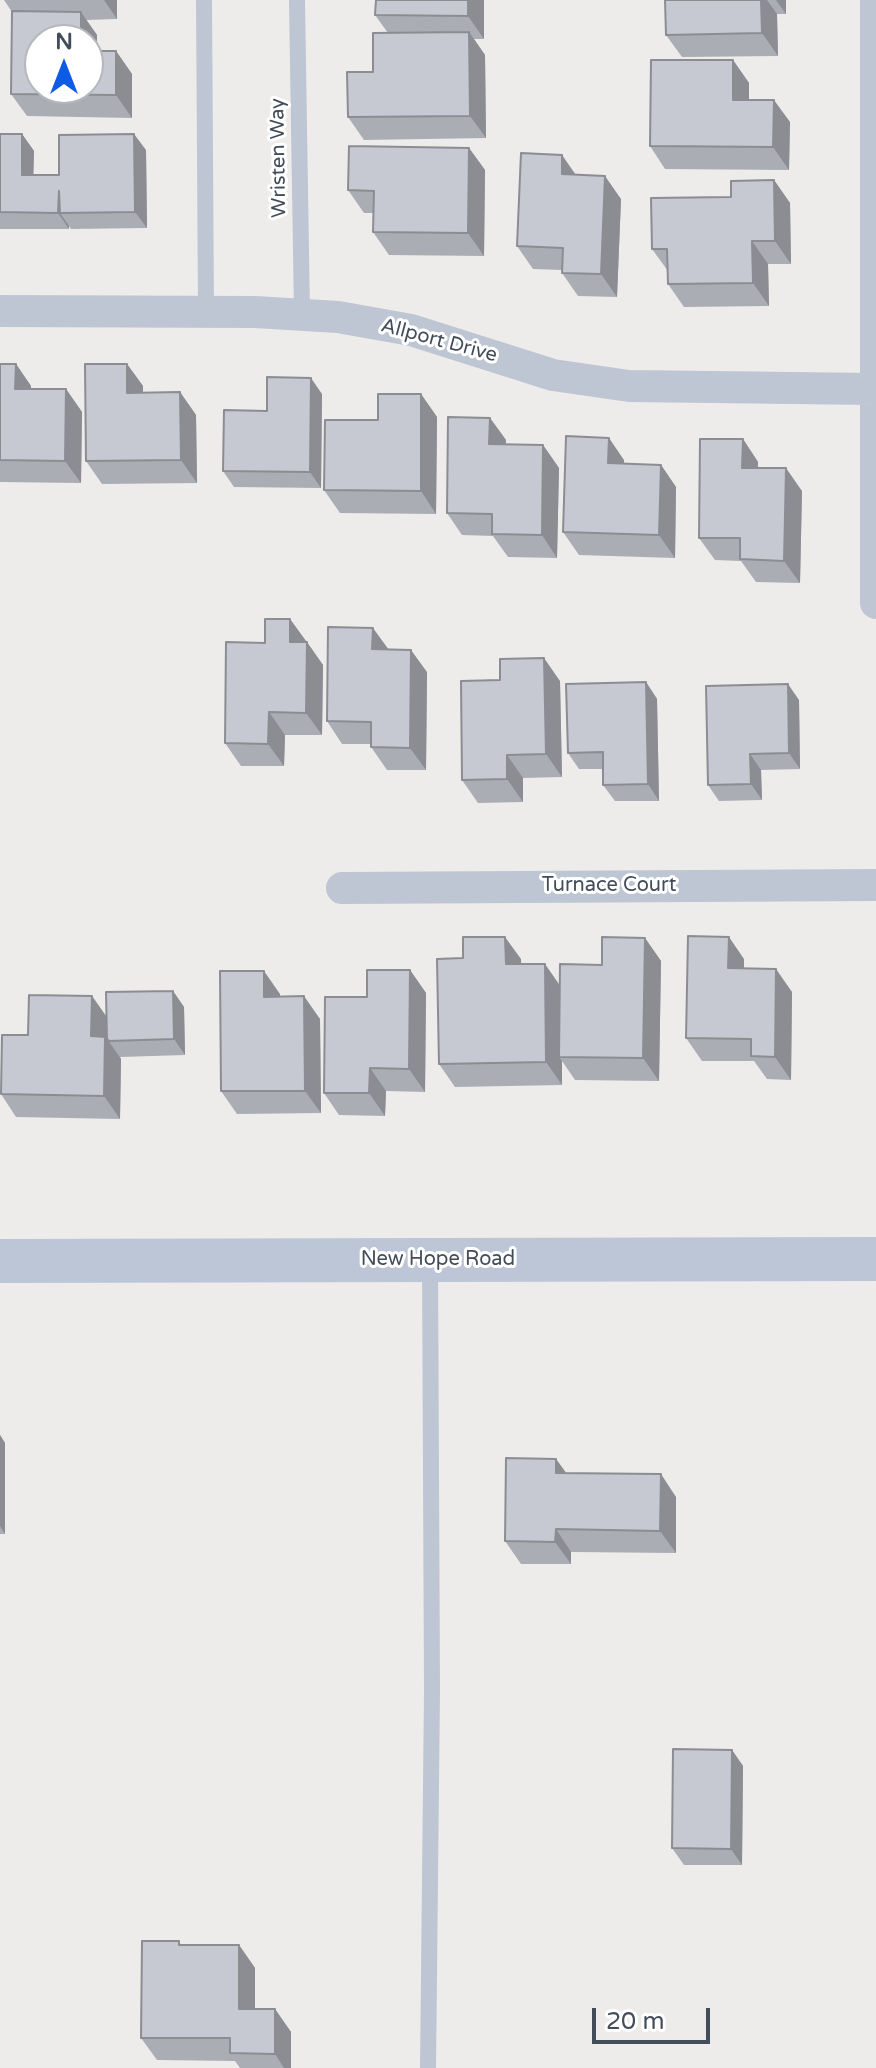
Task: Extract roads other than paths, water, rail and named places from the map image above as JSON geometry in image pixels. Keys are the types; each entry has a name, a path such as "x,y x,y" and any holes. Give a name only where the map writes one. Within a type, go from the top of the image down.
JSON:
{"main road":[{"name":"New Hope Road","path":"0,1261 876,1259"}],"street":[{"path":"876,0 876,603"},
{"name":"Allport Drive","path":"0,311 206,312 338,317 411,330 553,375 629,386 876,389"},
{"name":"Turnace Court","path":"342,888 876,885"}],"lane":[{"path":"204,0 206,312"},
{"name":"Wristen Way","path":"297,0 302,315"},
{"path":"428,2068 432,1690 430,1260"}]}
